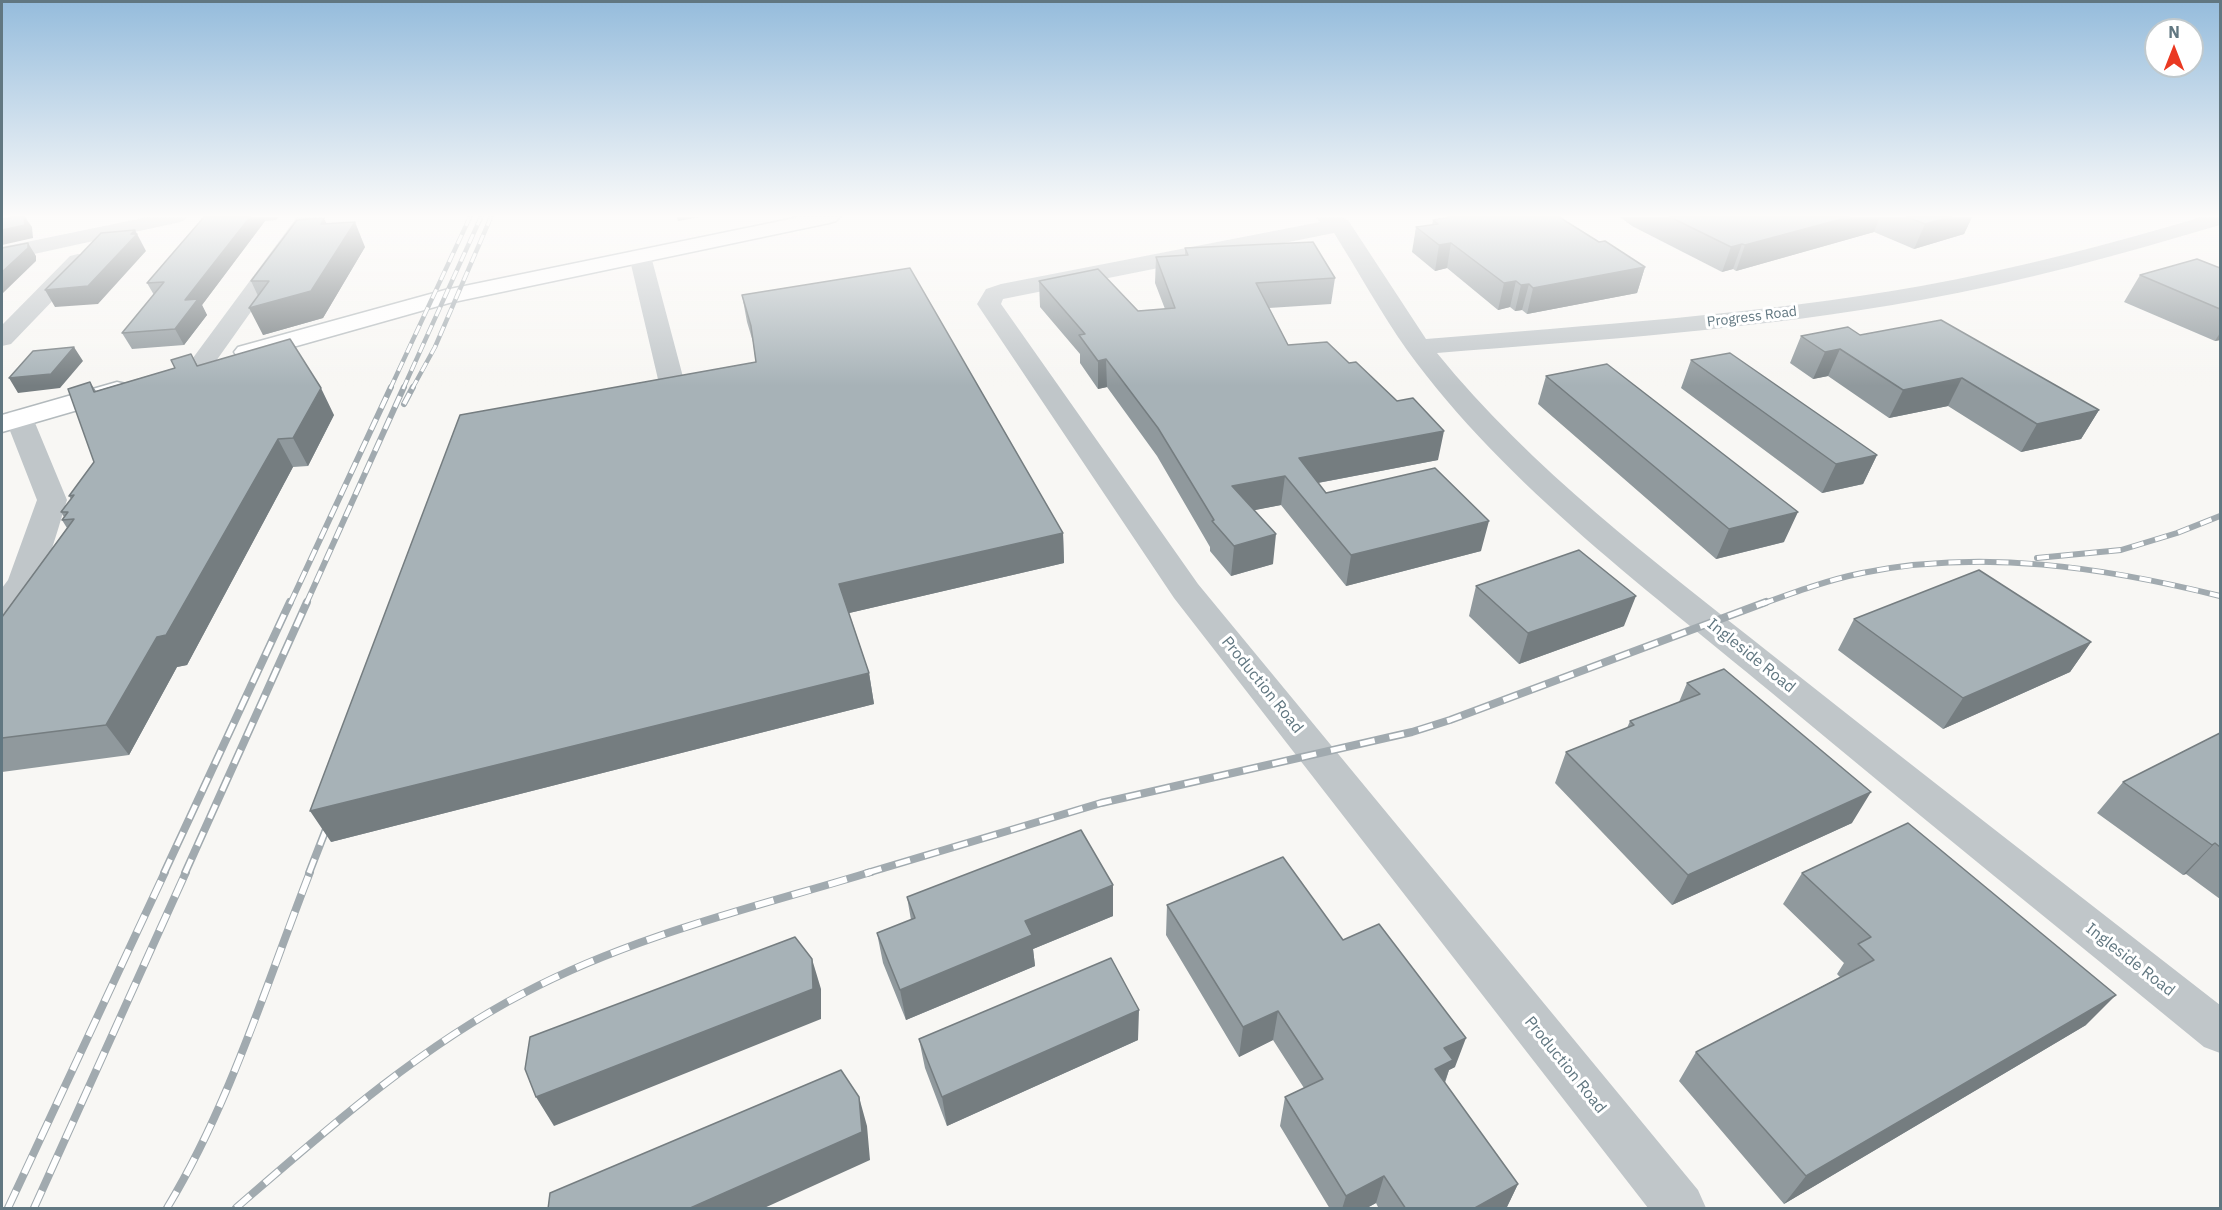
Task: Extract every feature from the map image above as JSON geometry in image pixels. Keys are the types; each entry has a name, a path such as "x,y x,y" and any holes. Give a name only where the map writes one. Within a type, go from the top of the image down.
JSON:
{"main road":[{"path":"189,369 431,300 557,273"},
{"path":"10,421 134,385"}],"street":[{"path":"2,339 66,273"},
{"path":"189,369 263,273"},
{"path":"644,273 675,392"},
{"name":"Production Road","path":"1087,273 999,291 989,299 989,304 1186,591 1680,1209"},
{"name":"Ingleside Road","path":"1368,273 1418,347 1522,463 1645,570 2220,1032"},
{"name":"Progress Road","path":"1418,347 1709,322 1878,300 2013,273"},
{"path":"2,610 23,582 52,500 10,421"}],"building":[{"path":"62,273 100,273 88,286 45,290"},
{"path":"155,273 206,273 185,300 198,299 175,329 122,333 164,282 147,283"},
{"path":"257,273 322,273 311,291 249,308 269,281 251,281"},
{"path":"876,273 913,273 1063,533 839,584 869,673 310,811 460,415 756,362 751,326 742,295"},
{"path":"1076,273 1102,273 1138,311 1175,308 1162,273 1332,273 1335,278 1256,283 1288,345 1327,342 1349,363 1356,362 1397,401 1413,398 1444,431 1299,458 1326,493 1435,468 1489,521 1351,555 1285,476 1232,486 1276,534 1234,546 1212,521 1214,520 1158,428 1106,359 1098,361 1079,335 1085,334 1039,281"},
{"path":"1491,273 1611,273 1533,288 1529,284 1521,285 1516,281 1504,283"},
{"path":"2220,273 2220,309 2140,275"},
{"path":"1941,320 2099,410 2037,424 1962,378 1903,390 1840,349 1825,352 1801,336 1848,327 1860,335"},
{"path":"290,339 321,388 293,438 278,439 166,635 157,637 106,725 2,738 2,617 74,519 62,520 68,512 61,512 74,495 69,496 94,462 68,389 90,382 94,392 175,368 171,360 191,354 197,366"},
{"path":"74,347 51,374 9,378 33,351"},
{"path":"1730,353 1877,455 1836,464 1691,360"},
{"path":"1607,364 1798,512 1729,529 1546,376"},
{"path":"1579,550 1636,596 1528,633 1476,586"},
{"path":"1979,570 2091,642 1963,698 1854,619"},
{"path":"1724,669 1871,792 1688,875 1566,752 1634,725 1630,721 1700,694 1687,683"},
{"path":"2220,733 2220,847 2215,843 2212,845 2123,782"},
{"path":"1908,823 2116,995 1806,1176 1696,1052 1874,960 1858,944 1871,937 1802,873"},
{"path":"1081,830 1113,885 1025,921 1032,935 900,990 877,933 915,918 907,897"},
{"path":"1283,857 1343,940 1379,924 1466,1038 1444,1048 1453,1060 1435,1069 1518,1184 1473,1209 1406,1209 1384,1176 1346,1196 1285,1097 1323,1079 1278,1011 1243,1027 1167,905"},
{"path":"795,937 812,959 813,989 536,1097 525,1069 530,1037"},
{"path":"1111,958 1139,1010 942,1097 919,1039"},
{"path":"841,1070 859,1097 862,1132 688,1209 548,1209 550,1193"}],"railway":[{"path":"390,389 444,273"},
{"path":"403,389 455,273"},
{"path":"412,389 435,347 467,273"},
{"path":"290,604 391,387"},
{"path":"306,604 404,387"},
{"path":"404,404 413,387"},
{"path":"2037,558 2121,550 2177,533 2220,516"},
{"path":"1762,604 1862,573 1952,562 1997,562 2087,570 2220,596"},
{"path":"164,873 290,602"},
{"path":"185,873 307,602"},
{"path":"867,873 1101,803 1412,732 1450,720 1766,602"},
{"path":"309,873 330,819"},
{"path":"8,1208 165,872"},
{"path":"34,1208 186,872"},
{"path":"167,1208 210,1128 228,1086 310,872"},
{"path":"236,1208 338,1120 410,1065 447,1039 524,993 607,955 694,924 871,872"}]}
